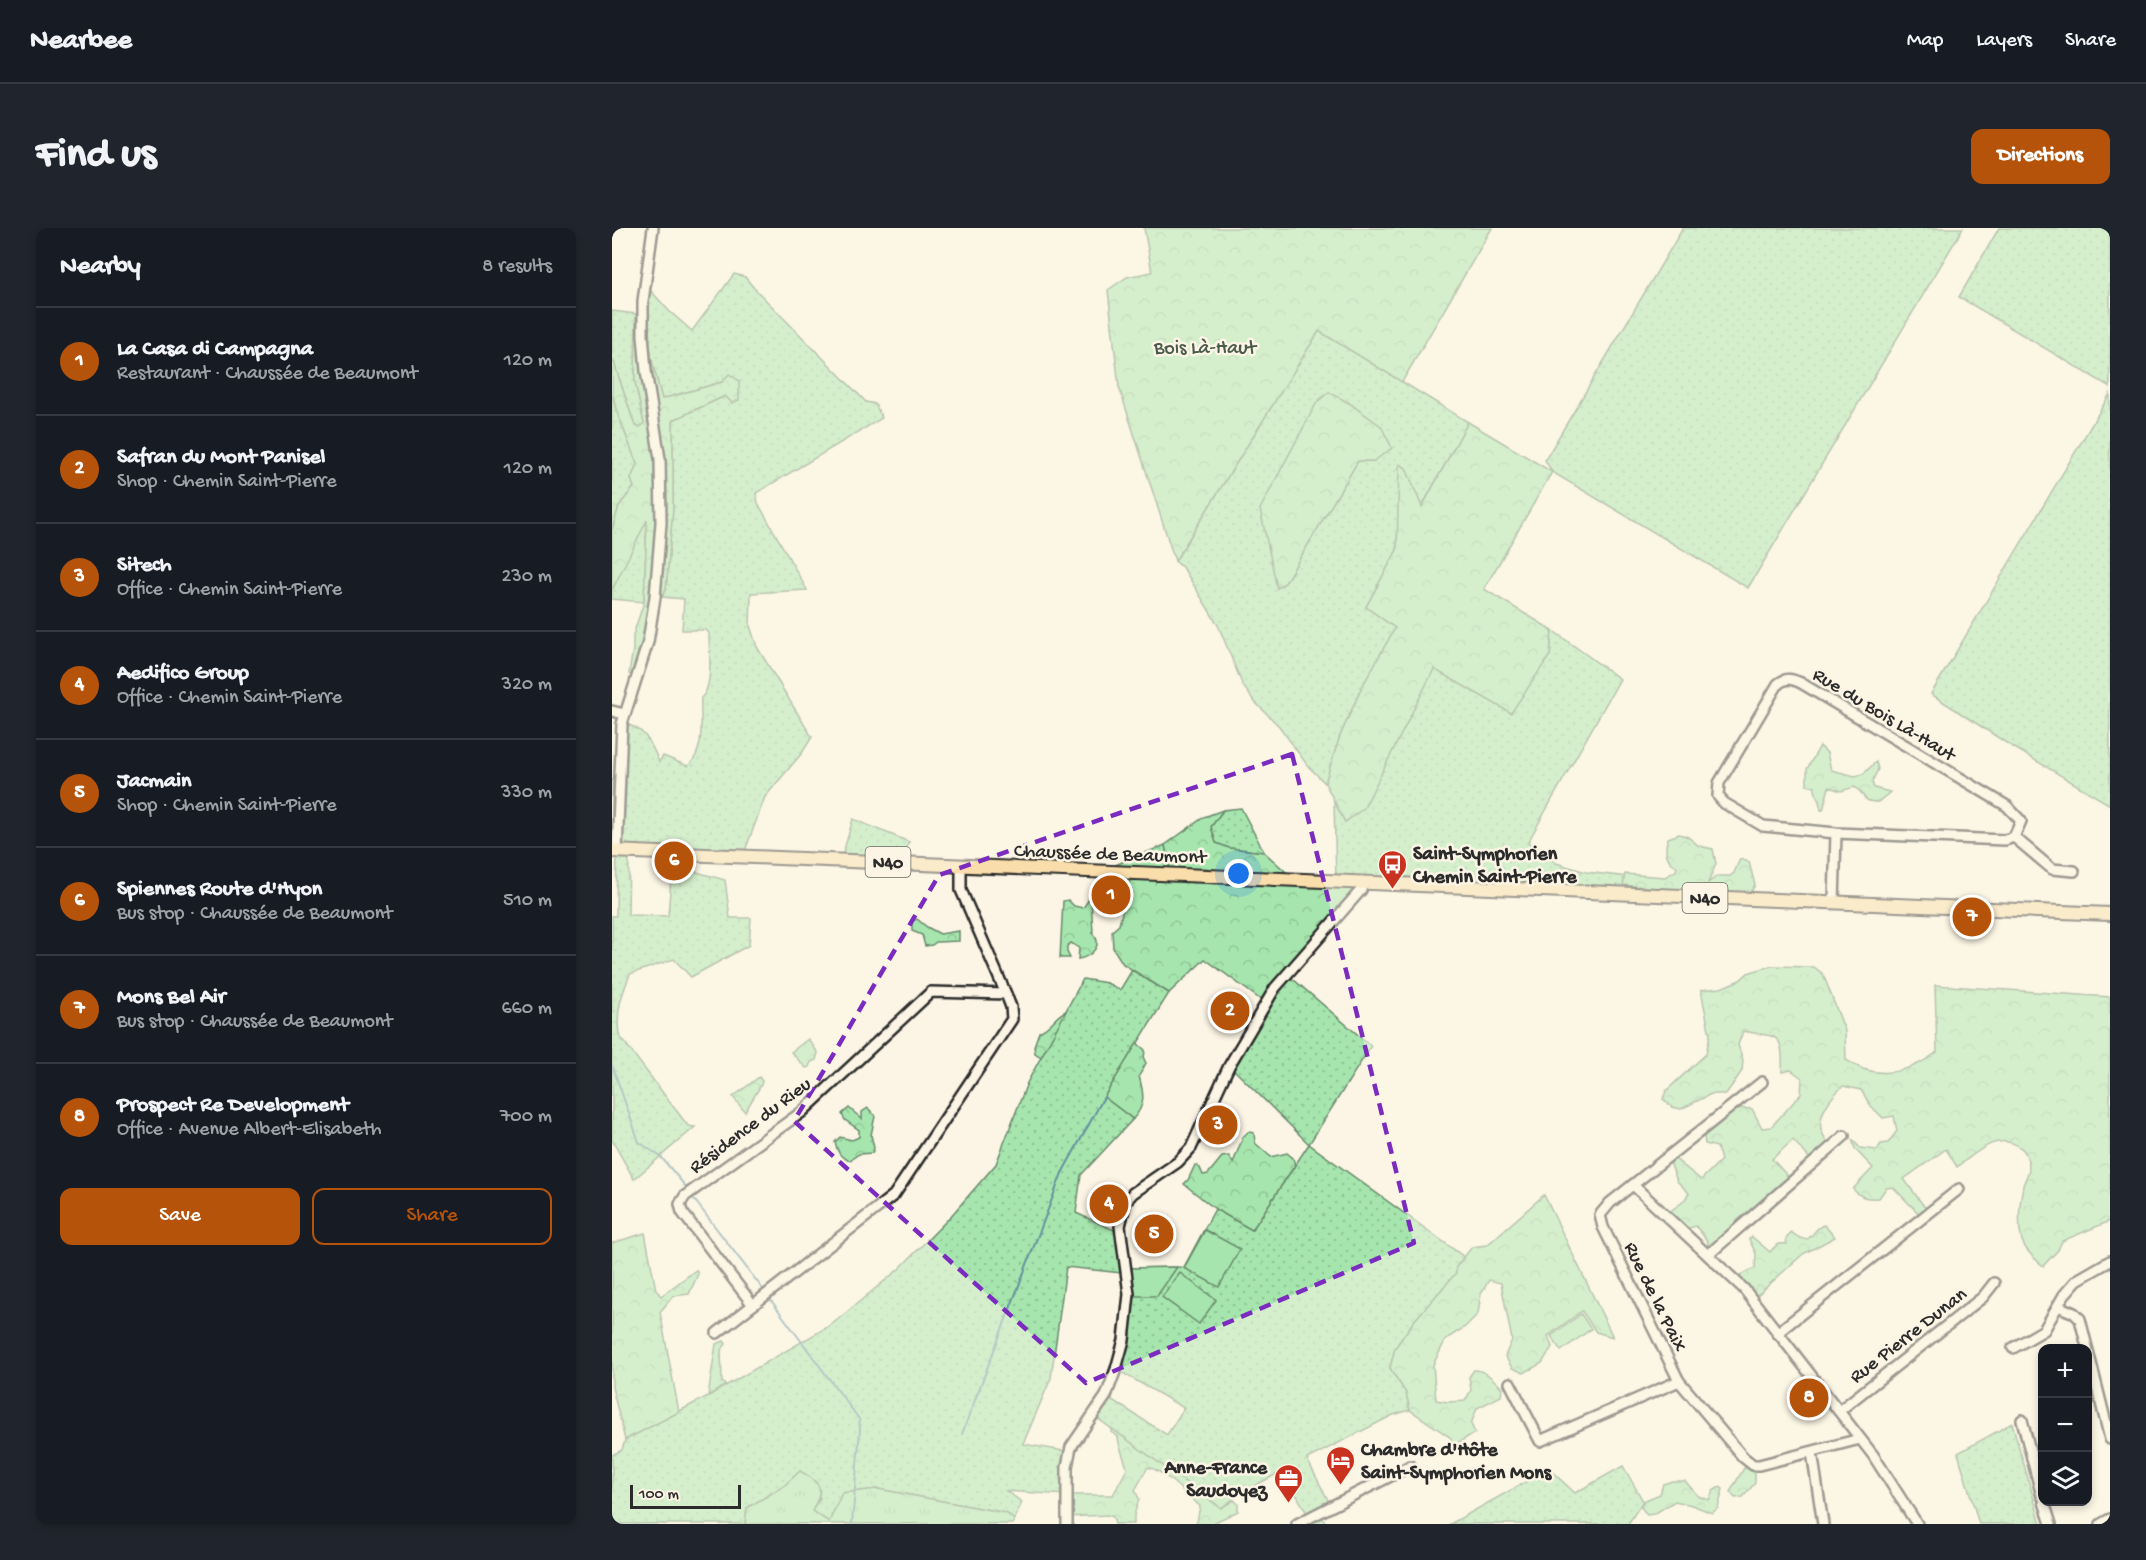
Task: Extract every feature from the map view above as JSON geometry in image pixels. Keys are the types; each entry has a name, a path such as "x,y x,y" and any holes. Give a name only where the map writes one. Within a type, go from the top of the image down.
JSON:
{"main road":[{"name":"Chaussée de Beaumont","path":"615,851 2110,914"}],"street":[{"path":"615,851 624,714 641,670 648,642 655,597 661,523 660,459 646,371 643,335 643,301 653,228"},
{"name":"Rue du Bois Là-Haut","path":"1783,680 1800,683 2007,806 2021,821 2014,837 2005,840 1836,833 1769,828 1718,798 1719,783 1778,684 1783,680"},
{"path":"612,711 624,714"},
{"path":"1834,903 1836,833"},
{"path":"2014,837 2052,869 2074,871"},
{"path":"717,1333 894,1195 1008,1026 1012,1013 961,890 961,866"},
{"path":"1067,1524 1066,1476 1071,1447 1107,1396 1124,1340 1129,1294 1120,1226 1126,1201 1133,1193 1178,1162 1191,1148 1229,1066 1275,988 1361,890 1364,882"},
{"name":"Résidence du Rieu","path":"753,1305 682,1212 680,1204 685,1196 802,1112 931,992 1006,994"},
{"name":"Rue de la Paix","path":"1762,1082 1610,1203 1600,1215 1603,1227 1679,1381 1743,1457 1753,1465 1759,1465 1860,1439"},
{"path":"1708,1255 1844,1136"},
{"path":"1633,1185 1744,1289 1878,1462 1917,1524"},
{"path":"1777,1333 1959,1189"},
{"path":"2013,1348 2044,1330 2069,1288 2077,1280 2110,1261"},
{"name":"Rue Pierre Dunan","path":"1839,1411 1983,1297 1994,1283"},
{"path":"2058,1306 2074,1312 2080,1318 2110,1439"},
{"path":"1510,1383 1540,1441 1679,1381"},
{"path":"2022,1420 2038,1478"},
{"path":"1812,1452 1823,1524"},
{"path":"1297,1524 1410,1466"},
{"path":"2045,1506 2051,1524"},
{"path":"2101,1524 2110,1519"}],"highlighted area":[{"path":"1292,754 1414,1243 1086,1383 794,1121 939,875"}],"green space":[{"name":"Bois Là-Haut","path":"1144,228 1492,228 1402,382 1319,331 1175,561 1119,387 1108,290 1127,277 1152,272"},
{"path":"1683,228 1963,228 1748,588 1552,472 1545,460"},
{"path":"1999,228 2110,228 2110,387 1959,297"},
{"path":"734,274 745,277 866,402 875,404 882,418 756,493 758,503 807,590 751,593 750,626 757,647 812,737 802,753 765,797 743,856 629,852 628,915 668,916 672,865 725,880 730,918 751,918 749,945 691,977 674,959 630,974 620,1004 619,1035 688,1126 695,1127 634,1179 612,1140 612,916 616,916 617,851 612,851 612,780 619,780 622,724 630,725 642,732 659,762 663,756 688,766 694,759 700,743 701,698 708,686 709,677 709,633 706,630 682,630 684,599 662,597 666,589 673,508 673,420 725,396 722,382 662,399 651,358 648,322 643,317 645,288 692,331"},
{"path":"612,311 636,314 635,382 644,423 641,427 635,426 612,357"},
{"path":"636,314 648,322 651,358 662,399 722,382 729,374 739,381 739,400 732,403 725,396 673,420 673,508 666,589 662,597 655,597 649,634 633,676 629,674 633,635 644,602 647,520 612,590 612,531 619,506 634,487 631,479 637,464 612,392 612,357 635,426 640,427 644,423 635,382"},
{"path":"1319,331 1468,422 1421,508 1400,465 1397,550 1366,607 1395,628 1362,687 1340,736 1325,783 1308,766 1279,726 1243,686 1218,625 1184,569 1175,561","holes":["1349,403 1374,461 1358,461 1285,583 1277,588"]},
{"path":"612,392 637,464 631,479 634,487 619,506 612,531"},
{"path":"1329,392 1381,426 1392,448 1374,461 1358,461 1285,583 1277,588 1260,509 1317,402"},
{"path":"2110,394 2110,805 2008,744 1931,694"},
{"path":"1468,422 1552,472 1484,589 1552,630 1550,655 1511,713 1434,669 1364,808 1345,822 1325,783 1340,736 1362,687 1395,628 1366,607 1397,550 1399,464 1406,468 1422,507"},
{"path":"647,518 644,602 612,599 612,590"},
{"path":"1552,630 1620,679 1528,842 1556,863 1586,872 1636,878 1638,895 1336,881 1334,801 1345,822 1364,807 1434,668 1476,693 1550,655"},
{"path":"1820,746 1827,753 1831,770 1855,776 1863,774 1876,762 1878,769 1872,782 1874,788 1890,792 1878,802 1872,802 1865,799 1854,787 1841,791 1829,787 1823,810 1821,810 1815,786 1807,785 1807,769"},
{"path":"1241,808 1264,852 1229,848 1216,843 1211,827 1223,810"},
{"path":"1223,810 1211,827 1216,843 1229,848 1264,852 1295,880 1364,882 1265,1003 1205,959 1169,993 1123,964 1113,948 1112,931 1119,925 1132,872 1171,874 1165,845 1204,817"},
{"path":"853,819 909,842 902,863 841,860"},
{"path":"1679,834 1688,837 1699,846 1713,849 1716,864 1708,883 1717,876 1730,876 1734,873 1740,859 1749,862 1755,885 1748,896 1623,885 1625,874 1665,877 1676,871 1677,867 1666,854 1666,847 1668,838"},
{"path":"1165,845 1171,874 1100,871"},
{"path":"1091,896 1093,934 1097,946 1091,953 1078,959 1079,948 1071,943 1067,946 1070,958 1060,958 1063,901 1068,900 1074,906 1083,908"},
{"path":"917,919 940,934 959,931 959,941 936,942 925,946 922,935 912,931 912,921"},
{"path":"1771,966 1814,967 1823,974 1845,1031 1846,1060 1873,1072 1893,1072 1912,1067 1937,1052 1935,985 2110,997 2110,1221 2062,1241 2058,1250 2043,1266 2027,1250 2022,1242 2020,1231 2021,1198 2029,1168 2027,1157 2021,1148 2004,1141 1996,1142 1980,1150 1957,1167 1946,1149 1904,1179 1929,1213 1923,1218 1893,1187 1886,1188 1879,1198 1862,1196 1853,1189 1873,1168 1855,1149 1852,1139 1860,1148 1877,1150 1881,1144 1888,1143 1897,1131 1894,1116 1883,1118 1871,1106 1861,1090 1843,1086 1830,1100 1822,1117 1822,1131 1830,1147 1813,1162 1793,1140 1772,1159 1792,1181 1708,1255 1708,1242 1696,1226 1682,1230 1665,1215 1684,1201 1689,1193 1677,1181 1670,1162 1675,1159 1701,1180 1721,1160 1717,1147 1705,1144 1704,1136 1739,1108 1752,1109 1762,1128 1771,1127 1801,1094 1802,1078 1791,1070 1782,1072 1782,1049 1776,1038 1743,1031 1738,1045 1743,1060 1742,1071 1726,1094 1711,1094 1681,1109 1672,1107 1663,1099 1666,1091 1706,1054 1710,1035 1701,990 1721,988 1740,980 1748,973"},
{"path":"1132,970 1169,993 1104,1097 1133,1119 1081,1175 1076,1213 1121,1233 1125,1268 1184,1267 1215,1209 1252,1230 1309,1144 1464,1257 1457,1266 1457,1273 1414,1321 1395,1348 1390,1368 1406,1393 1410,1410 1393,1415 1307,1459 1331,1506 1320,1512 1326,1524 1313,1524 1283,1471 1246,1490 1221,1508 1093,1415 1106,1396 1167,1435 1184,1408 1116,1369 1128,1314 1122,1273 1066,1267 1051,1378 1023,1444 1070,1452 1066,1495 1006,1491 1022,1502 1014,1520 1006,1513 878,1489 842,1493 829,1522 811,1511 820,1498 800,1471 784,1486 747,1508 745,1524 612,1524 612,1455 622,1450 625,1440 708,1396 831,1325 899,1269 950,1217 996,1164 1027,1083 1083,979 1107,983 1120,990"},
{"path":"1287,974 1371,1046 1309,1144 1232,1068"},
{"path":"1066,1011 1041,1057 1035,1053 1034,1046 1039,1032"},
{"path":"808,1039 818,1053 816,1060 806,1068 791,1052"},
{"path":"1137,1043 1145,1050 1146,1063 1139,1076 1143,1094 1142,1104 1133,1119 1104,1097"},
{"path":"759,1077 762,1081 761,1085 745,1112 733,1097"},
{"path":"849,1108 862,1119 862,1112 868,1108 875,1116 871,1135 874,1148 872,1153 859,1154 850,1160 841,1156 835,1142 840,1137 852,1140 859,1137 859,1130 845,1120 842,1114"},
{"path":"1248,1132 1254,1133 1255,1143 1271,1157 1287,1153 1293,1158 1295,1165 1252,1230 1215,1209 1184,1184 1195,1165 1200,1168 1203,1175 1208,1174 1222,1157 1229,1156 1233,1163 1243,1137"},
{"path":"1544,1195 1613,1337 1596,1332 1582,1311 1548,1336 1552,1347 1542,1363 1524,1373 1512,1368 1505,1356 1512,1340 1501,1283 1489,1280 1481,1294 1478,1314 1465,1327 1446,1339 1433,1365 1436,1400 1465,1401 1471,1390 1469,1377 1474,1370 1486,1374 1496,1382 1502,1388 1501,1396 1477,1408 1471,1424 1475,1433 1452,1446 1451,1438 1410,1410 1406,1393 1390,1368 1395,1348 1414,1321 1456,1273 1456,1267 1472,1247 1487,1245"},
{"path":"1824,1225 1835,1237 1803,1254 1752,1300 1735,1281 1742,1274 1755,1268 1756,1254 1749,1239 1752,1237 1770,1252 1777,1245 1787,1244 1786,1239 1791,1232 1807,1239"},
{"path":"1205,1230 1240,1249 1219,1287 1184,1268"},
{"path":"645,1233 656,1290 661,1296 696,1270 698,1274 689,1294 673,1296 660,1312 679,1412 625,1440 612,1387 612,1243"},
{"path":"1177,1267 1157,1296 1134,1296 1130,1268"},
{"path":"1180,1273 1216,1300 1199,1324 1162,1297"},
{"path":"1581,1314 1591,1329 1561,1351 1551,1336"},
{"path":"724,1341 726,1344 721,1350 722,1382 726,1385 708,1396 716,1344"},
{"path":"2012,1423 2041,1524 1979,1524 1958,1453"},
{"path":"1111,1428 1221,1508 1234,1500 1238,1504 1238,1511 1211,1524 1195,1524 1200,1506 1168,1478 1148,1467 1135,1490 1139,1499 1134,1524 1115,1524 1113,1517 1108,1515 1066,1517 1066,1495 1113,1495 1127,1469 1118,1437 1111,1432"},
{"path":"1623,1466 1643,1501 1628,1524 1450,1524 1549,1469 1575,1493"},
{"path":"1744,1468 1750,1469 1755,1474 1755,1483 1743,1497 1735,1498 1730,1492"},
{"path":"800,1471 813,1480 819,1488 820,1492 812,1511 829,1522 842,1493 878,1489 1006,1513 1014,1520 1013,1524 745,1524 747,1508 784,1486"},
{"path":"1685,1481 1698,1496 1709,1500 1713,1491 1720,1487 1723,1489 1718,1508 1712,1513 1675,1501 1654,1514 1647,1515 1641,1507 1643,1501 1660,1494 1663,1484"}],"waterway":[{"path":"612,1065 639,1142 661,1157 686,1187"},
{"path":"962,1434 1062,1173 1104,1097"},
{"path":"693,1198 762,1288"},
{"path":"770,1299 859,1419 852,1524"}],"place":[{"name":"Spiennes Route d'Hyon","path":"674,861"},
{"name":"Saint-Symphorien Chemin Saint-Pierre","path":"1392,890"},
{"name":"La Casa di Campagna","path":"1111,895"},
{"name":"Mons Bel Air","path":"1972,917"},
{"name":"Safran du Mont Panisel","path":"1230,1011"},
{"name":"Sitech","path":"1218,1125"},
{"name":"Aedifico Group","path":"1109,1204"},
{"name":"Jacmain","path":"1154,1234"},
{"name":"Prospect Re Development","path":"1809,1398"},
{"name":"Chambre d'Hôte Saint-Symphorien Mons","path":"1340,1486"},
{"name":"Anne-France Saudoyez","path":"1288,1504"}]}
